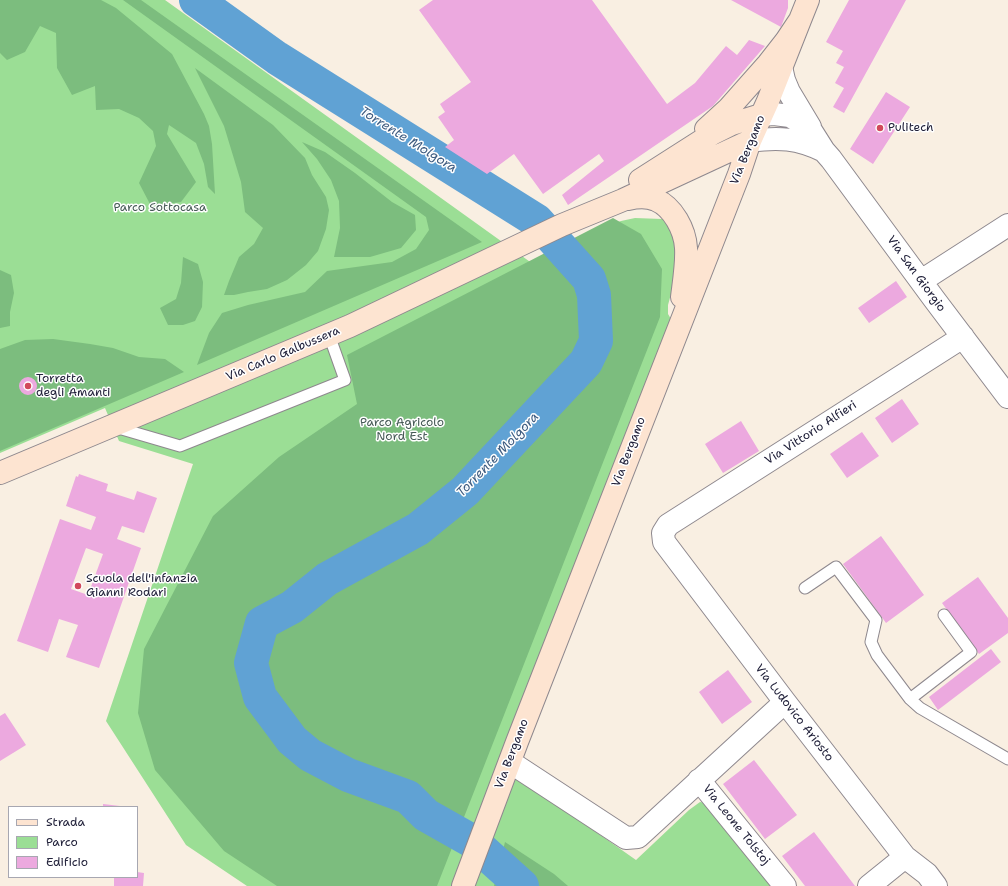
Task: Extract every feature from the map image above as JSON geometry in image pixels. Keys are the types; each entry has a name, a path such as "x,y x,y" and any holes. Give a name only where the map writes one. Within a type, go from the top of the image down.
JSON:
{"street":[{"name":"Via Bergamo","path":"464,883 680,322 739,174 750,140 804,10"},
{"name":"Via Carlo Galbussera","path":"662,166 729,108 786,41 804,10"},
{"name":"Via San Giorgio","path":"781,67 789,92 824,151 836,165 1008,397"},
{"name":"Via San Giorgio","path":"761,115 774,114 790,116 812,132"},
{"name":"Via Carlo Galbussera","path":"0,473 350,326 562,225 640,180 712,134 732,124 761,115"},
{"name":"Via San Giorgio","path":"750,140 768,138 804,142 824,151"},
{"name":"Via Carlo Galbussera","path":"562,225 623,200 750,140"},
{"name":"Via Carlo Galbussera","path":"623,200 641,198 655,200 669,210 680,226 686,248 680,322"},
{"path":"921,281 1008,225"},
{"name":"Via Vittorio Alfieri","path":"663,533 668,525 963,337"},
{"name":"Via Ludovico Ariosto","path":"663,533 664,542 785,702 905,857 927,874 936,886"},
{"name":"Via Leone Tolstoj","path":"785,702 699,780 785,886"},
{"path":"510,762 626,838 638,837 699,780"},
{"path":"870,886 905,857"}],"lane":[{"path":"110,426 180,446 345,380 329,335"},
{"path":"805,588 836,567 876,620 871,642 877,655 910,699 920,708 1008,759"},
{"path":"910,699 971,652 944,615"}],"green space":[{"name":"Parco Agricolo Nord Est","path":"0,0 165,0 533,264 610,225 621,221 635,218 662,219 668,224 677,237 680,261 668,305 668,314 671,319 499,764 636,860 689,810 700,802 706,803 774,886 247,886 186,845 106,721 193,464 119,441 105,408 0,453"},
{"path":"0,0 101,0 116,8 172,54 209,126 212,144 215,194 208,187 204,164 196,143 169,125 167,134 196,182 181,202 151,206 139,183 156,146 153,131 139,118 119,109 96,110 95,86 72,95 57,68 56,33 40,26 25,52 7,60 0,53"},
{"path":"123,0 141,0 482,242 197,365 209,333 222,313 248,305 305,292 327,271 392,262 416,249 429,230 426,217"},
{"path":"195,68 273,125 305,158 312,175 326,197 329,210 326,229 318,251 306,265 287,280 267,289 234,295 224,295 239,257 254,244 263,228 245,212 241,182 224,126"},
{"path":"302,142 325,152 392,202 415,215 416,230 401,248 370,257 334,257 340,228 339,201 331,180 317,159"},
{"path":"613,218 641,234 662,269 660,317 437,886 277,886 224,851 155,770 138,713 144,649 213,516 279,457 357,404 347,355"},
{"path":"183,257 198,264 203,282 202,307 195,321 183,325 168,325 160,308 176,299 181,283"},
{"path":"0,270 11,275 14,293 10,312 10,326 0,328"},
{"path":"53,339 113,348 139,357 165,359 184,372 0,451 0,349 25,340"},
{"path":"505,842 554,874 568,886 494,886"}],"building":[{"path":"433,0 592,0 667,104 695,83 726,46 737,55 749,40 765,46 713,106 568,205 562,195 604,161 599,154 543,194 514,154 487,174 445,147 454,140 438,117 445,112 440,104 471,82 419,10"},
{"path":"731,0 788,0 788,8 781,27"},
{"path":"849,0 906,0 844,113 833,107 844,88 835,83 844,67 836,63 843,51 826,42"},
{"name":"Pulitech","path":"886,92 910,107 873,164 850,149"},
{"path":"896,281 907,297 869,323 858,308"},
{"name":"Torretta degli Amanti","path":"28,377 34,380 37,386 34,392 28,395 22,392 19,386 22,380"},
{"path":"902,399 919,424 892,443 875,418"},
{"path":"741,421 759,451 723,473 705,444"},
{"path":"862,432 879,456 847,478 830,454"},
{"path":"79,474 108,484 106,491 134,500 137,491 157,498 144,533 122,526 117,539 141,548 99,668 66,657 78,625 59,619 48,652 17,641 60,519 91,530 96,517 66,506 76,476 78,477","holes":["86,548 103,554 88,595 71,589"]},
{"path":"881,536 924,595 886,623 843,564"},
{"path":"978,577 1008,618 1008,633 979,654 942,603"},
{"path":"991,649 1001,662 938,710 929,697"},
{"path":"728,670 752,702 722,724 699,692"},
{"path":"5,713 26,745 0,761 0,716"},
{"path":"754,760 797,815 765,839 723,784"},
{"path":"103,804 120,806 103,806"},
{"path":"814,832 855,886 805,886 782,856"},
{"path":"138,872 144,873 143,886 114,886 114,878 138,878"}],"waterway":[{"name":"Torrente Molgora","path":"196,0 277,58 537,221 589,279 594,295 596,341 586,362 465,491 418,529 327,579 292,607 262,623 251,663 260,697 292,740 310,755 348,775 408,797 426,815 472,841 522,886"}],"place":[{"name":"Pulitech","path":"880,128"},
{"name":"Torretta degli Amanti","path":"28,386"},
{"name":"Scuola dell'infanzia Gianni Rodari","path":"78,586"}],"park label":[{"name":"Parco Sottocasa","path":"160,208"}]}
